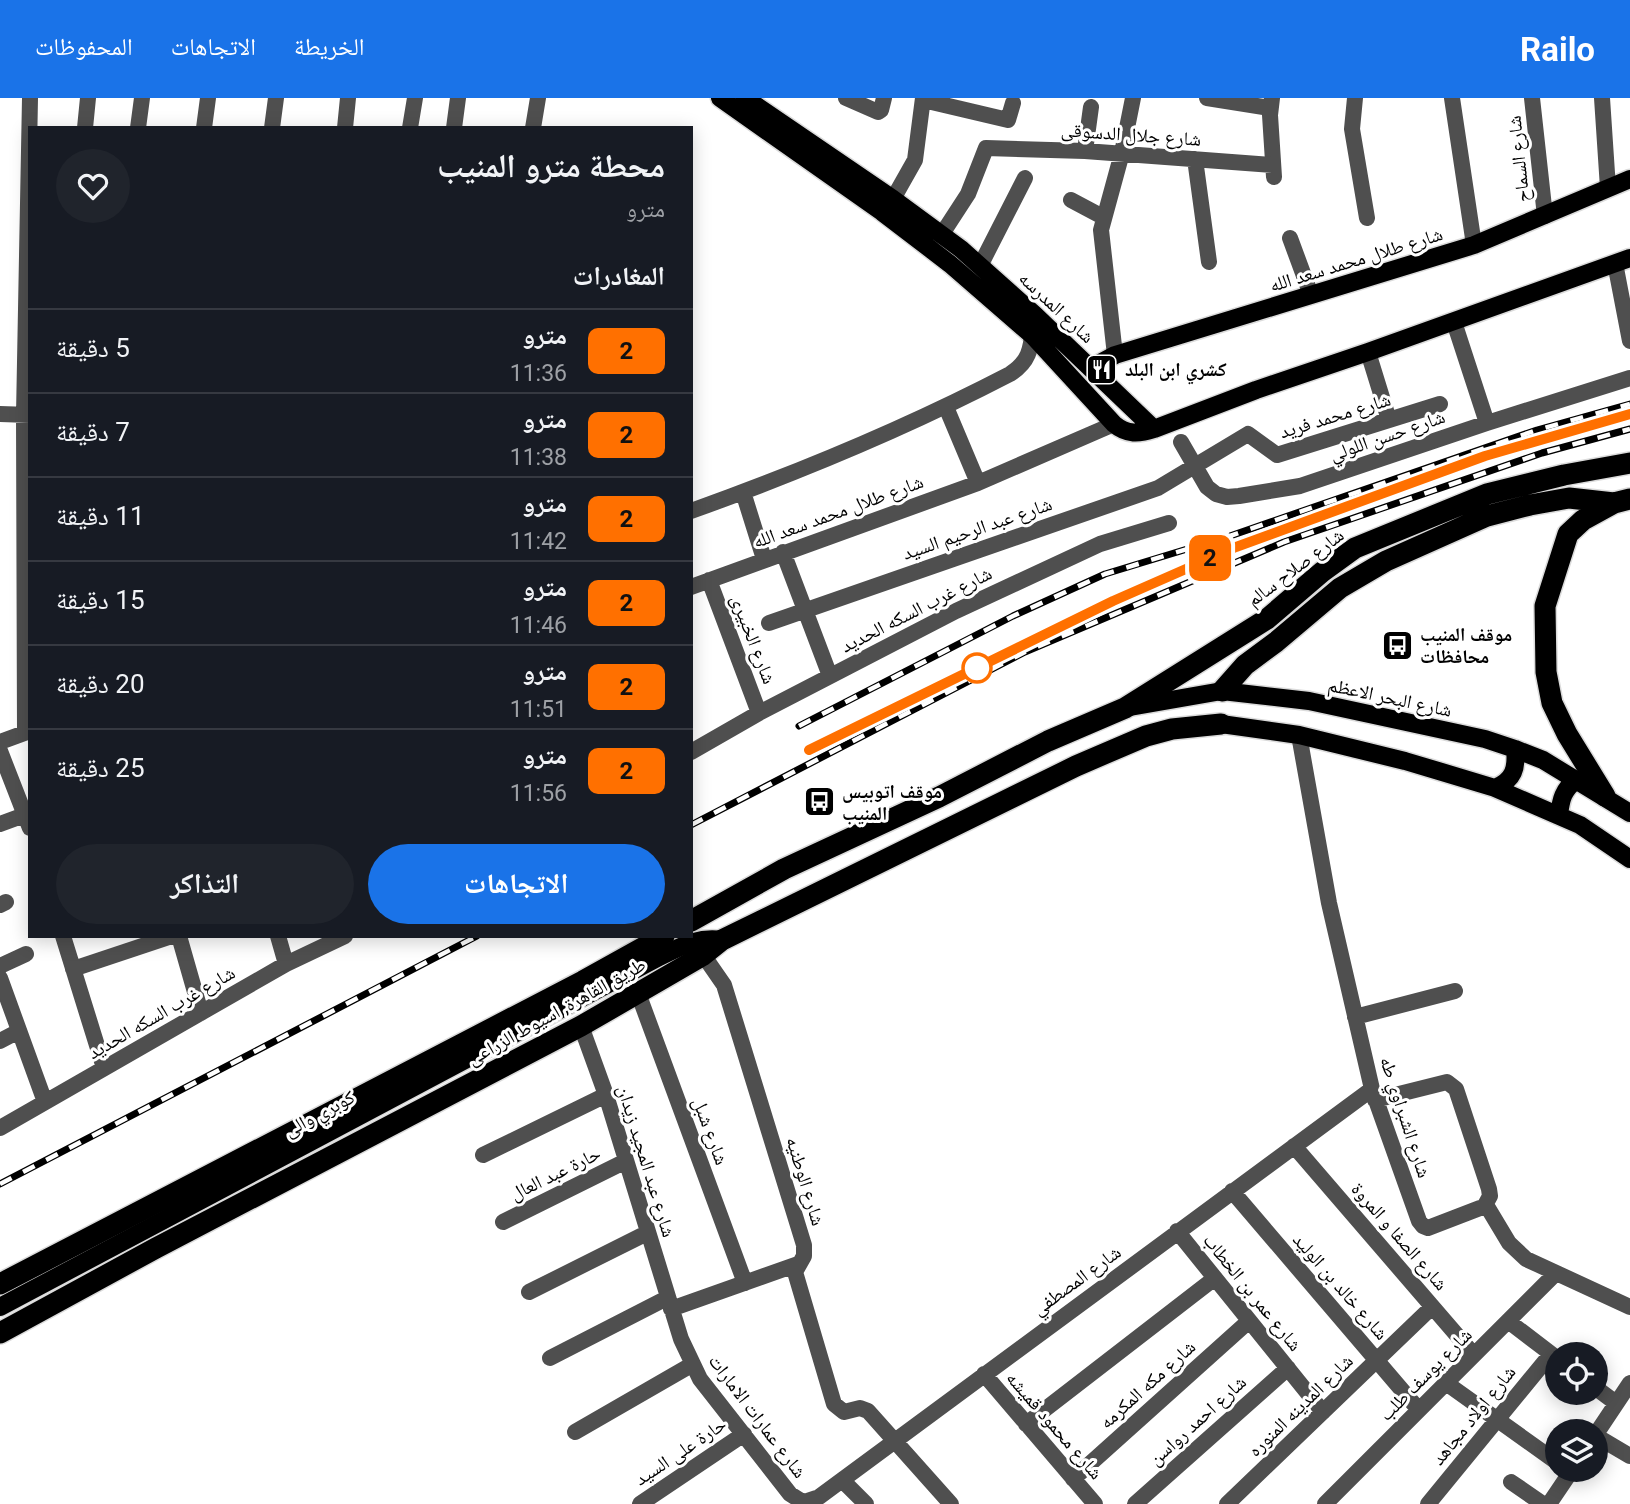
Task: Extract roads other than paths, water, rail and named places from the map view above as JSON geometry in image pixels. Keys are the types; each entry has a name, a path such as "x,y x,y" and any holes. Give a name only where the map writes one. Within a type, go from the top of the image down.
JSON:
{"highway":[{"path":"1629,464 1626,472 1630,488"},
{"name":"شارع صلاح سالم","path":"1125,708 1267,619 1355,548 1487,494 1564,475 1629,464"},
{"path":"1222,691 1245,665 1340,587 1386,561 1487,516 1530,505 1569,498 1622,501"},
{"path":"1605,796 1567,734 1552,703 1546,672 1545,606 1568,534 1583,520 1622,501"},
{"name":"طريق القاهرة, اسيوط الزراعى","path":"0,1333 156,1248 581,1026 638,993 696,939 784,869 939,797 1048,741 1125,708"},
{"name":"طريق القاهرة, اسيوط الزراعى","path":"696,939 722,940 1087,761 1146,736 1172,729 1221,724"},
{"name":"طريق القاهرة, اسيوط الزراعى","path":"0,1283 583,981 661,946"}],"main road":[{"name":"شارع المدرسه","path":"720,98 931,249 1032,336 1114,425"},
{"name":"شارع المدرسه","path":"751,100 942,234 1035,315 1154,429"},
{"name":"شارع طلال محمد سعد الله","path":"1091,368 1115,355 1474,245 1630,179"},
{"path":"1114,425 1140,433 1154,429 1256,390 1623,261"},
{"name":"شارع البحر الاعظم","path":"1125,708 1222,691 1309,701 1485,739 1515,749 1543,760 1630,813"},
{"path":"1221,724 1299,735 1405,761 1495,788 1580,825 1630,859"},
{"path":"1495,788 1506,783 1513,775 1517,764 1515,749"},
{"path":"1559,815 1562,795 1566,787 1576,780"},
{"name":"كوبري والى","path":"0,1307 661,946 696,939"},
{"name":"كوبري والى","path":"0,1294 212,1184 273,1150 303,1126"}],"street":[{"path":"30,98 30,126"},
{"path":"85,126 88,98"},
{"path":"138,126 142,98"},
{"path":"204,126 208,98"},
{"path":"272,126 276,98"},
{"path":"345,126 348,98"},
{"path":"410,126 415,98"},
{"path":"454,126 458,98"},
{"path":"533,126 538,98"},
{"path":"846,98 882,105"},
{"path":"1115,355 1101,230 1122,153 1133,98"},
{"path":"1207,98 1271,103"},
{"path":"1356,98 1352,129 1367,218"},
{"path":"1452,98 1474,245"},
{"name":"شارع السماح","path":"1532,98 1545,216"},
{"path":"1602,98 1608,188"},
{"path":"893,199 915,160 923,99 1008,120 1013,103"},
{"name":"شارع جلال الدسوقى","path":"942,234 968,194 986,149 1122,153 1195,159 1274,171 1271,103"},
{"path":"1085,151 1091,107"},
{"path":"1195,159 1209,262"},
{"path":"915,160 932,165"},
{"path":"980,266 1025,178"},
{"path":"1071,200 1103,217"},
{"path":"1290,238 1311,295"},
{"path":"1623,261 1630,341"},
{"path":"0,742 27,731 28,309"},
{"path":"693,510 946,407 1018,369 1029,356 1035,315"},
{"path":"1454,322 1487,423"},
{"path":"1368,352 1389,420"},
{"name":"شارع حسن اللولي","path":"1181,442 1207,487 1216,494 1239,496 1300,486 1487,423 1630,379"},
{"name":"شارع محمد فريد","path":"1248,434 1277,455 1440,404"},
{"path":"946,407 978,482"},
{"path":"0,414 27,415"},
{"name":"شارع طلال محمد سعد الله","path":"693,586 978,482 1114,425"},
{"name":"شارع عبد الرحيم السيد","path":"769,623 1157,488 1248,434"},
{"path":"743,492 764,559"},
{"name":"شارع غرب السكه الحديد","path":"693,746 956,611 1100,544 1168,523"},
{"path":"783,552 830,676"},
{"name":"شارع الخبيرى","path":"709,580 759,713"},
{"name":"شارع الشبراوي طه","path":"1299,735 1329,903 1373,1094 1423,1226 1428,1228 1484,1207"},
{"path":"0,751 28,819 0,824"},
{"path":"64,938 104,1068"},
{"path":"73,969 166,938"},
{"path":"180,938 201,1013"},
{"path":"279,938 286,964"},
{"name":"شارع غرب السكه الحديد","path":"0,1128 286,964 341,938"},
{"name":"شارع الوطنيه","path":"696,939 724,985 803,1245 804,1256 795,1272 834,1404 844,1412 860,1408 868,1411 894,1441"},
{"path":"0,966 26,954"},
{"path":"0,978 45,1102"},
{"path":"1355,1017 1455,991"},
{"name":"شارع شبل","path":"638,993 745,1283"},
{"name":"شارع عبد المجيد زيدان","path":"581,1026 606,1095 669,1303"},
{"path":"0,1041 19,1031"},
{"path":"1373,1094 1447,1082 1452,1084 1456,1089 1489,1189 1490,1196 1484,1207 1493,1213 1509,1243 1517,1252 1555,1274 1630,1307"},
{"name":"شارع المصطفي","path":"805,1503 814,1500 842,1480 1294,1146 1373,1094"},
{"path":"483,1155 606,1095"},
{"name":"شارع الصفا و المروة","path":"1294,1146 1474,1355"},
{"name":"حارة عبد العال","path":"503,1222 626,1161"},
{"name":"شارع خالد بن الوليد","path":"1232,1191 1419,1410"},
{"name":"شارع عمر بن الخطاب","path":"1177,1231 1323,1412"},
{"path":"529,1292 648,1233"},
{"path":"550,1358 669,1303 745,1283 798,1264"},
{"name":"شارع يوسف طلب","path":"1325,1504 1555,1274"},
{"path":"1026,1424 1215,1278"},
{"name":"شارع عمارات الامارات","path":"669,1303 681,1339 700,1379 790,1494 805,1503"},
{"name":"شارع المدينه المنوره","path":"1227,1504 1432,1307"},
{"name":"شارع مكه المكرمه","path":"1073,1479 1249,1321"},
{"path":"1508,1321 1545,1349"},
{"path":"575,1432 693,1364"},
{"name":"شارع اولاد مجاهد","path":"1428,1504 1497,1419 1545,1366"},
{"name":"شارع احمد رواسن","path":"1135,1504 1288,1368"},
{"name":"شارع محمود قميشه","path":"984,1374 1095,1504"},
{"path":"1446,1383 1545,1453"},
{"path":"1606,1419 1630,1383"},
{"path":"1608,1398 1616,1404"},
{"name":"حارة على السيد","path":"640,1504 744,1434"},
{"path":"894,1441 951,1504"},
{"path":"1608,1442 1630,1456"},
{"path":"842,1480 866,1504"},
{"path":"1511,1482 1552,1502 1561,1482"}],"railway":[{"path":"799,726 1013,616 1105,574 1230,536 1537,430 1630,404"},
{"path":"693,824 1025,652 1284,542 1542,453 1630,429"},
{"path":"1067,624 1236,547 1337,510"},
{"path":"809,750 888,712"},
{"path":"0,1184 473,938"}],"metro line":[{"name":"2","path":"809,750 1113,601 1236,547 1485,456 1630,414"}],"place":[{"name":"كشري ابن البلد","path":"1102,369"},
{"name":"موقف المنيب محافظات","path":"1397,645"},
{"name":"موقف اتوبيس المنيب","path":"819,802"}]}
